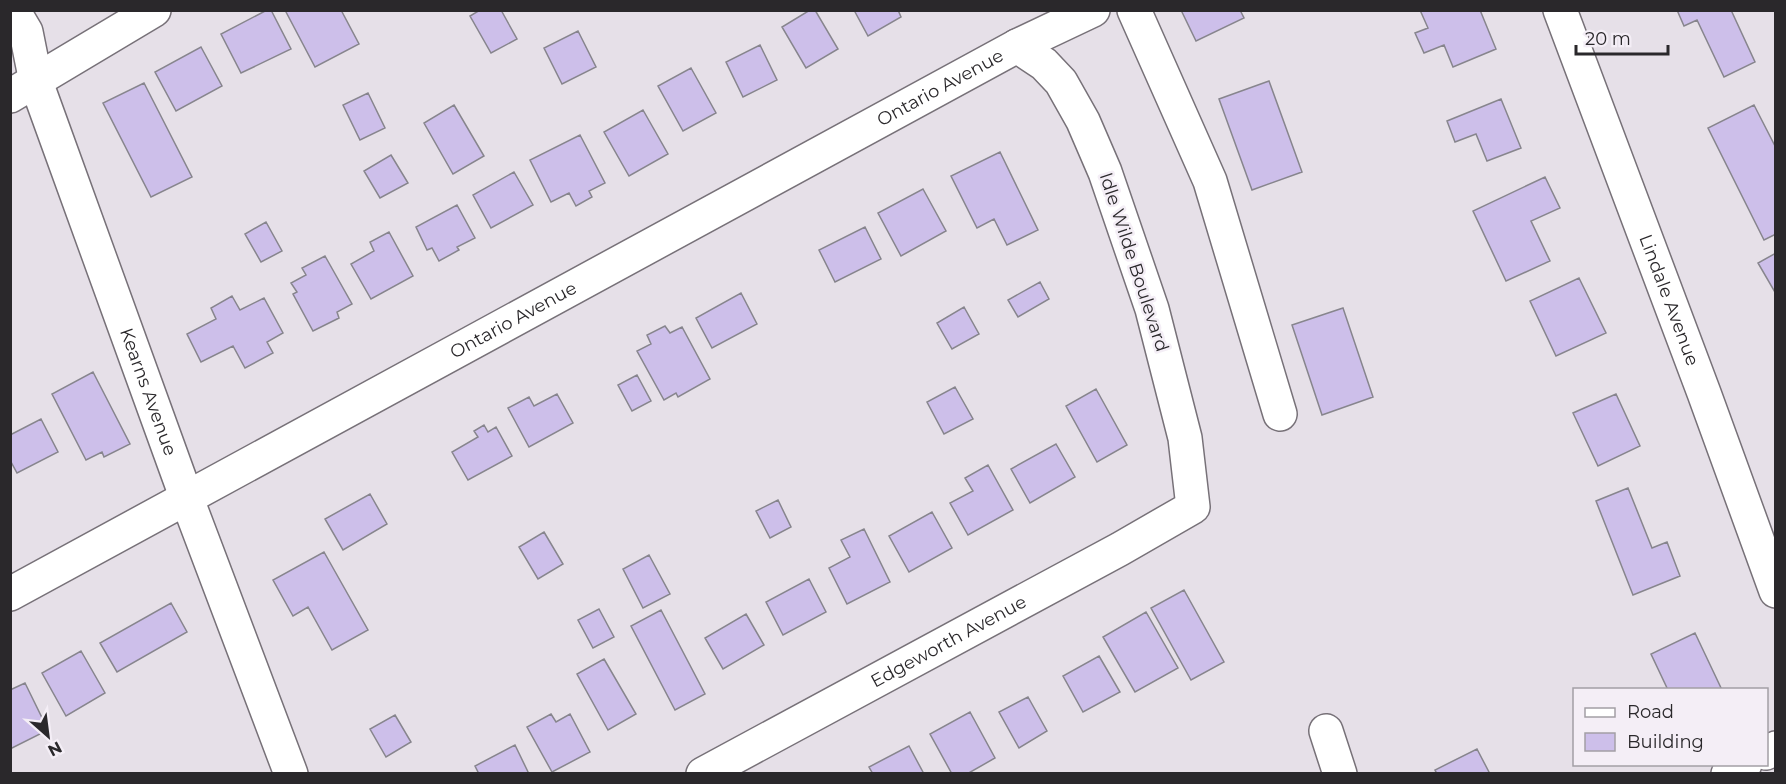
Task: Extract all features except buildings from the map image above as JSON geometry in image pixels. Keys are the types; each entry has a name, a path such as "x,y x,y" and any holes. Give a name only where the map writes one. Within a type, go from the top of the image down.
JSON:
{"street":[{"name":"Kearns Avenue","path":"13,10 26,32 23,89 187,499 291,774"},
{"path":"23,89 154,10"},
{"name":"Ontario Avenue","path":"10,594 1017,46 1093,10"},
{"path":"1134,10 1210,181 1280,414"},
{"name":"Lindale Avenue","path":"1560,10 1776,591"},
{"name":"Idle Wilde Boulevard","path":"1017,46 1044,64 1061,82 1083,122 1105,172 1152,309 1185,438 1193,507"},
{"name":"Edgeworth Avenue","path":"703,774 1120,549 1193,507"},
{"path":"1326,731 1340,774"},
{"path":"1728,774 1743,766"}]}
